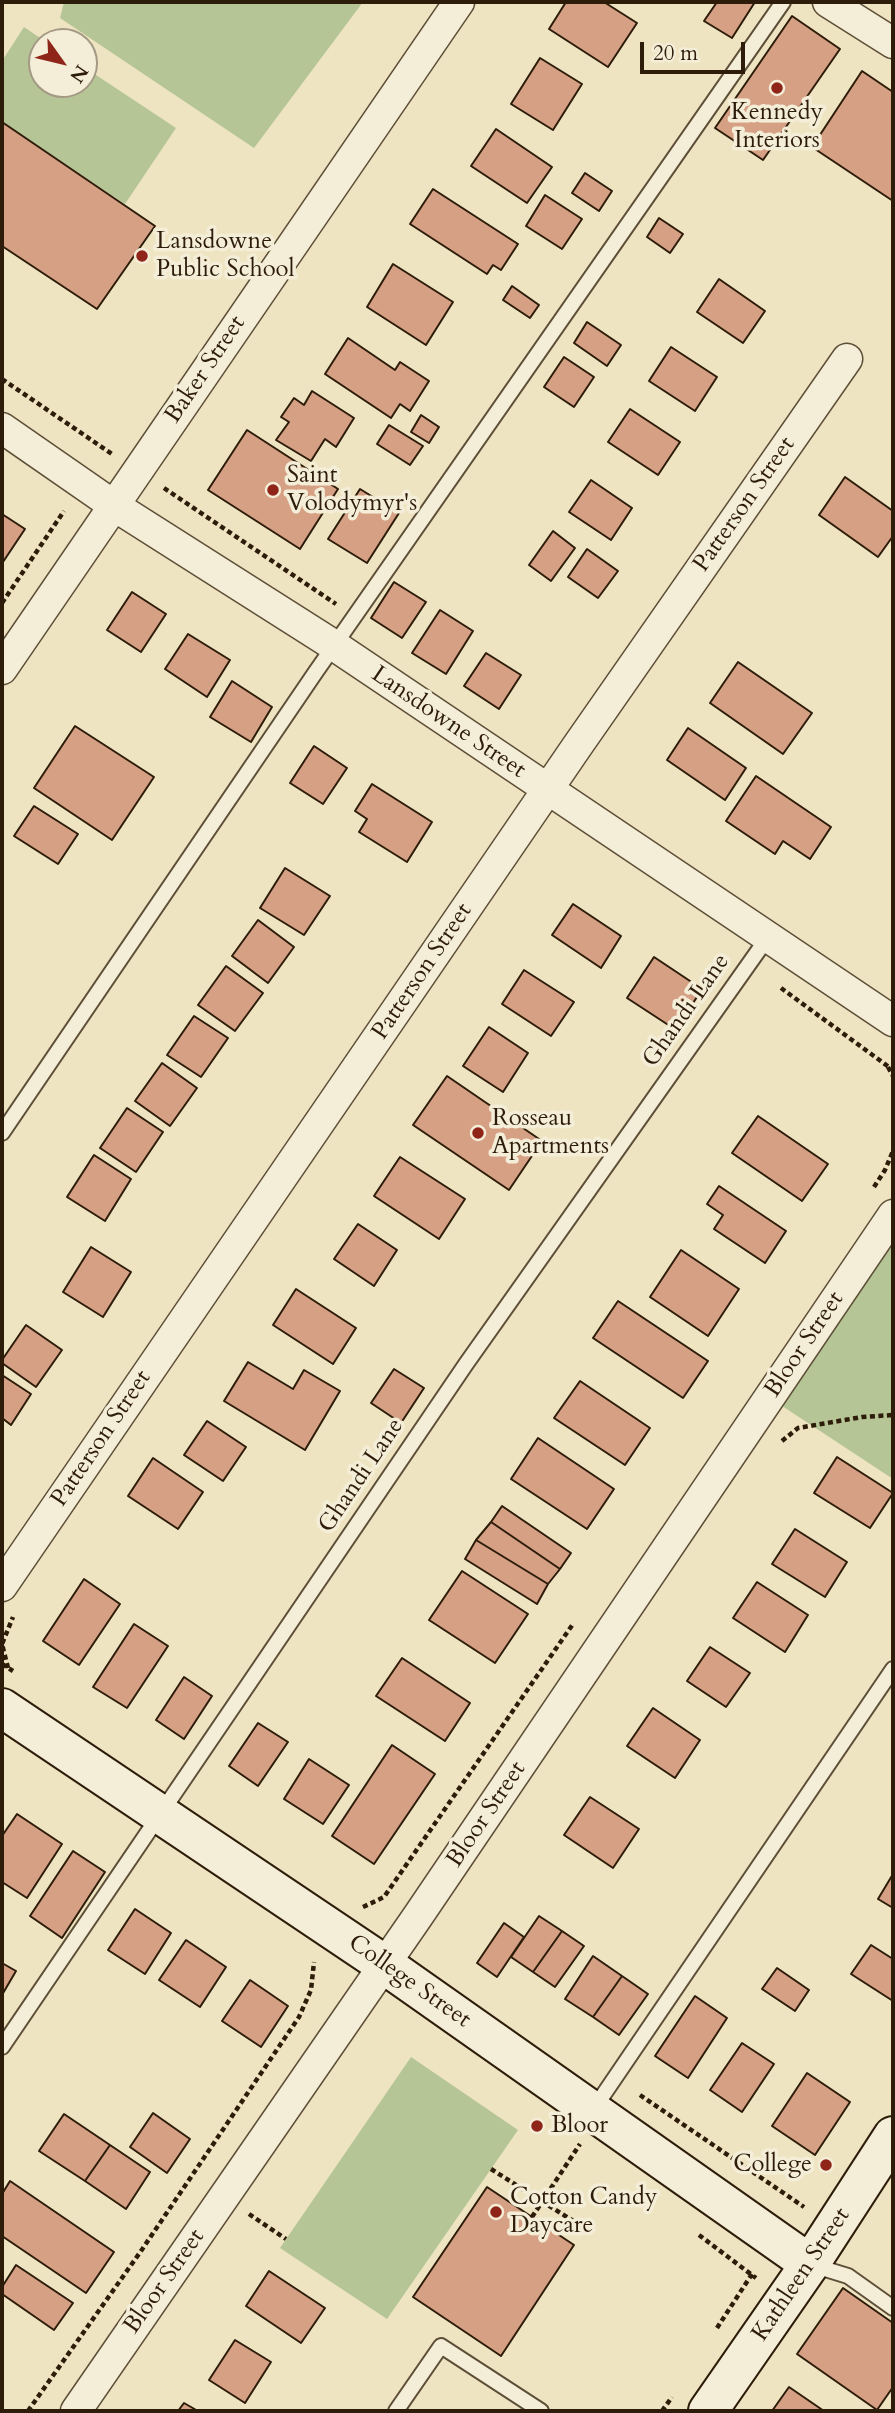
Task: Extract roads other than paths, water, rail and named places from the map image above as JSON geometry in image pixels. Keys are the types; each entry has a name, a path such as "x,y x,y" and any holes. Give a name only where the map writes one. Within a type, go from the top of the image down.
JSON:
{"street":[{"name":"Baker Street","path":"2,668 458,2"},
{"path":"828,2 893,43"},
{"name":"Patterson Street","path":"2,1586 847,359"},
{"name":"Lansdowne Street","path":"2,428 113,505 335,646 893,1021"},
{"name":"Bloor Street","path":"76,2411 385,1965 893,1215"},
{"name":"College Street","path":"2,1708 385,1965 586,2128 774,2239 810,2264"},
{"name":"Kathleen Street","path":"708,2411 810,2264 893,2136"}],"lane":[{"path":"2,1133 335,646 783,2"},
{"name":"Ghandi Lane","path":"2,2047 466,1364 768,937"},
{"path":"586,2128 893,1668"},
{"path":"810,2264 848,2276 893,2308"},
{"path":"396,2411 441,2346 541,2411"}],"place":[{"name":"Kennedy Interiors","path":"777,88"},
{"name":"Lansdowne Public School","path":"142,256"},
{"name":"Saint Volodymyr's","path":"273,490"},
{"name":"Rosseau Apartments","path":"478,1133"},
{"name":"Bloor","path":"537,2126"},
{"name":"College","path":"826,2165"},
{"name":"Cotton Candy Daycare","path":"496,2212"}]}
